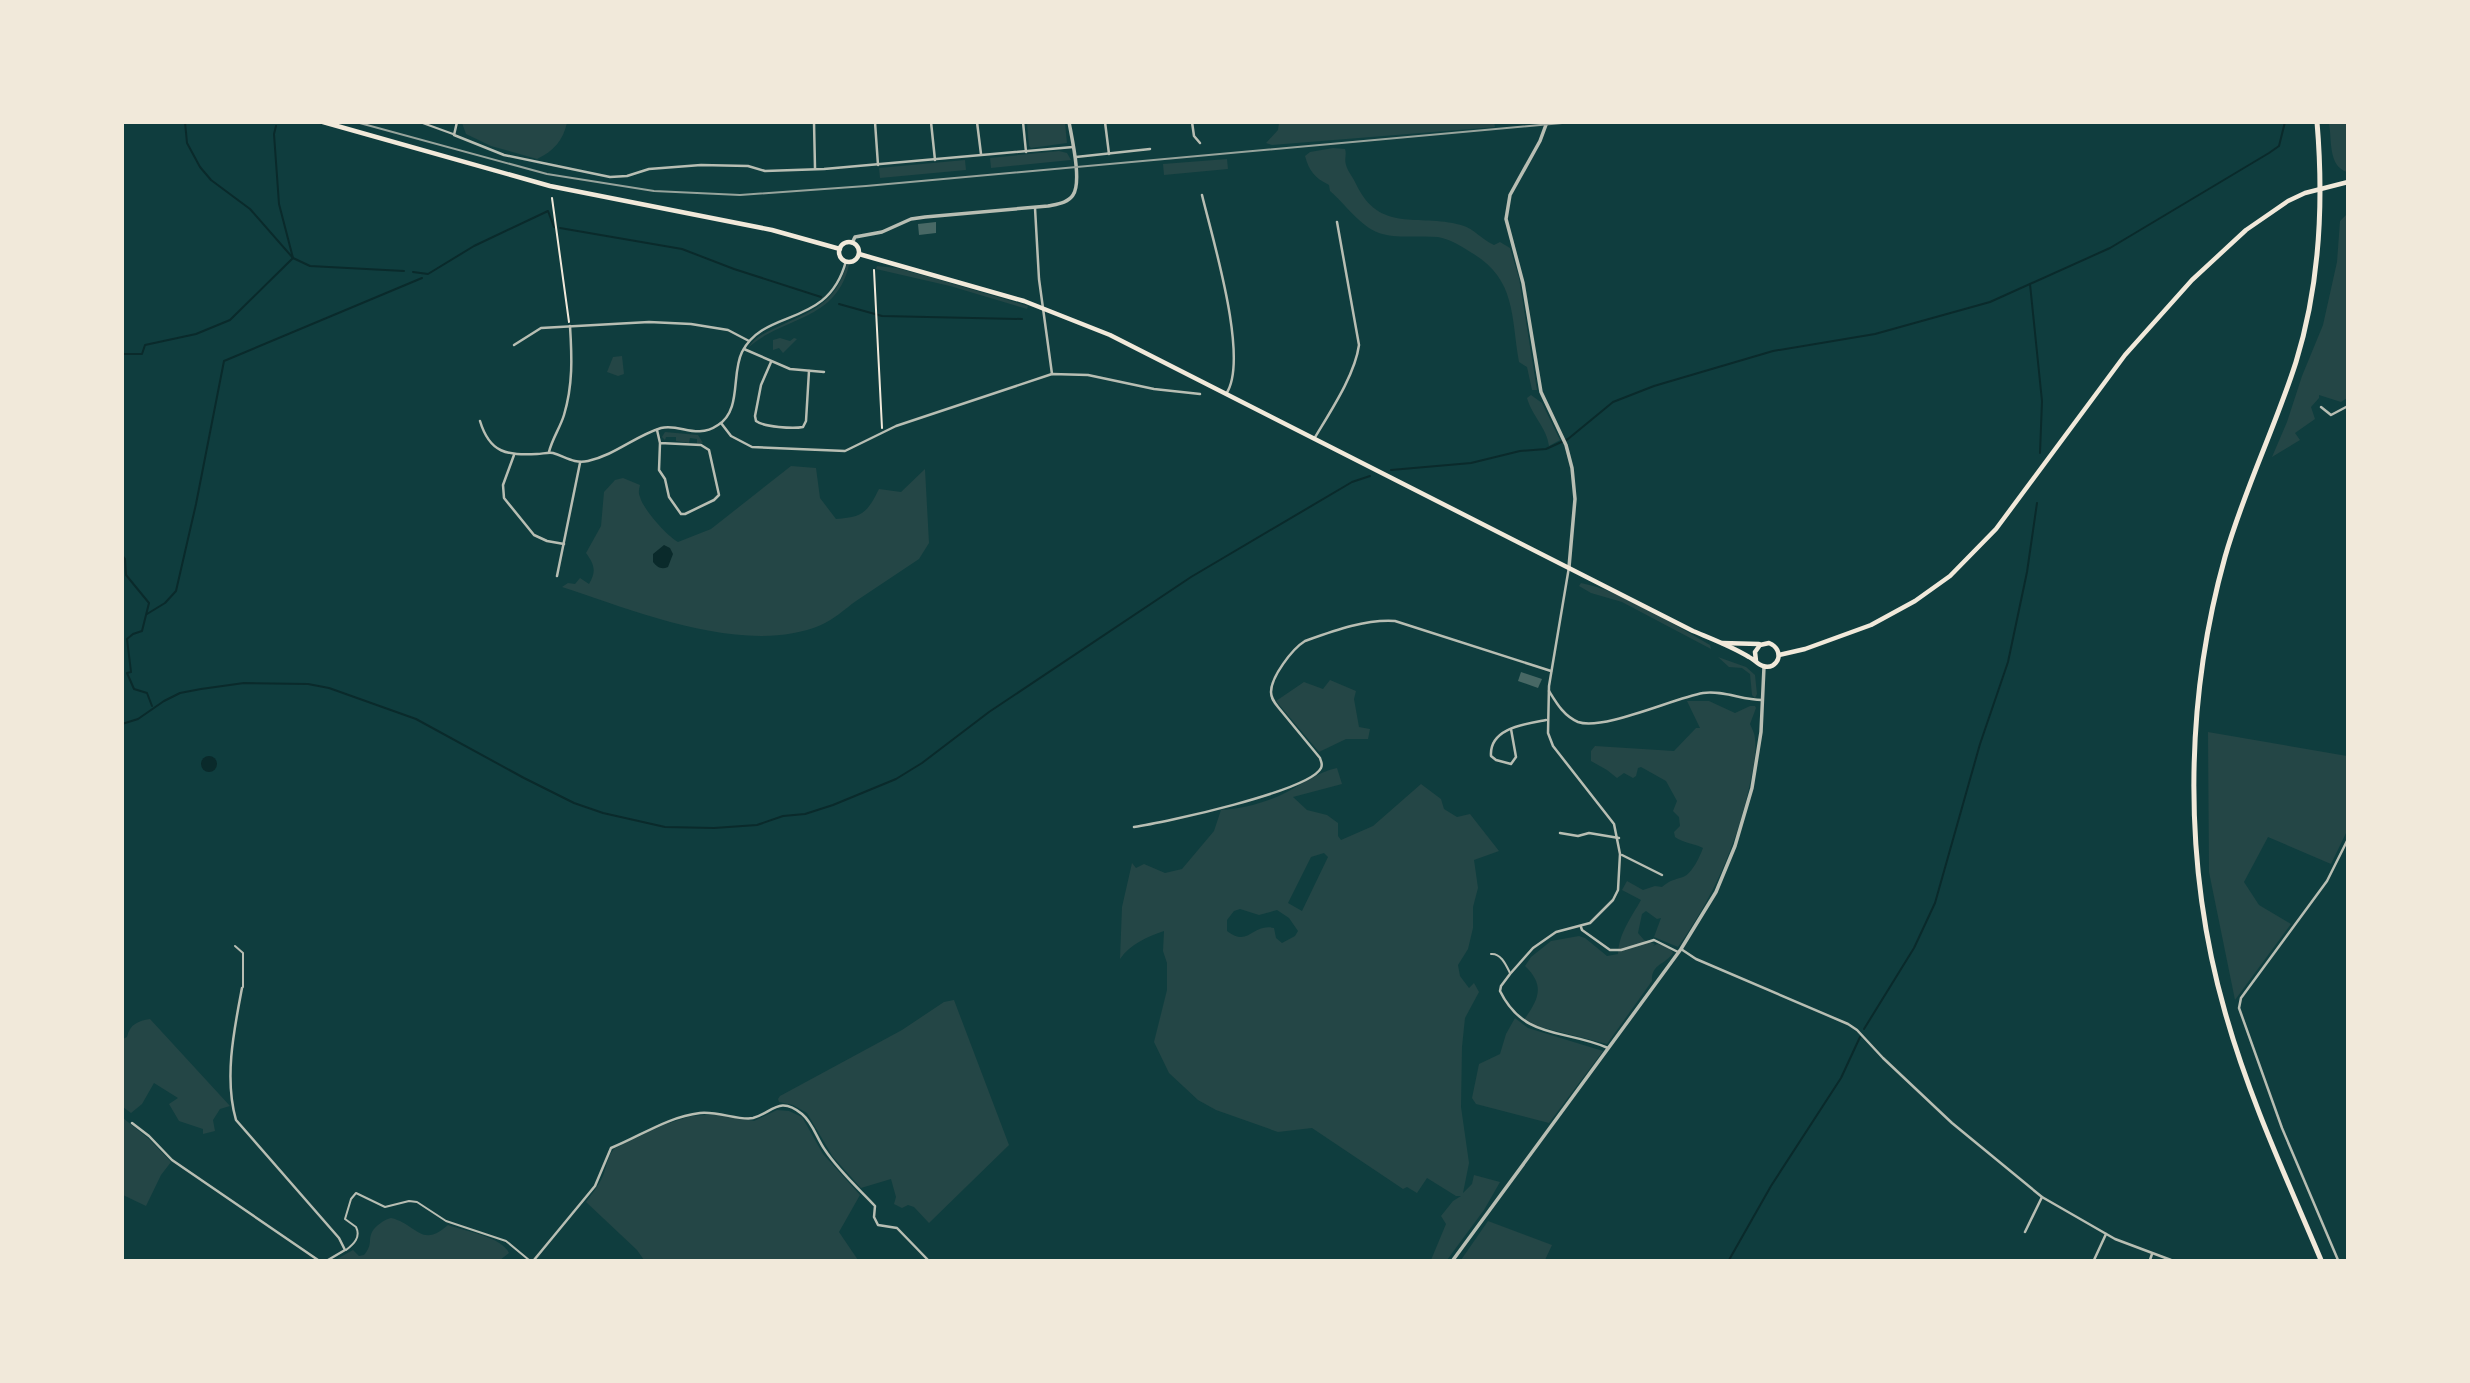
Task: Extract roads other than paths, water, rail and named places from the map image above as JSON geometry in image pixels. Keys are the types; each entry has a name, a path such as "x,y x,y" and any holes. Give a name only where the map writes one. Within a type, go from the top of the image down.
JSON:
{"highway":[{"path":"2317,122 2321,188 2313,296 2291,376 2239,511 2211,617 2199,695 2194,790 2199,875 2219,992 2254,1097 2321,1261"}],"main road":[{"path":"323,122 550,186 772,229 840,249"},
{"path":"1779,655 1824,643 1886,618 1927,593 1958,569 1996,529 2125,355 2184,288 2260,220 2294,197 2347,182"},
{"path":"845,243 852,243 857,246 859,254 853,261 846,261 840,256 840,249 845,243"},
{"path":"859,254 1043,307 1110,335 1722,643 1764,667 1774,665 1779,655 1773,644 1728,641 1722,643"},
{"path":"1756,661 1755,652 1760,645"}],"street":[{"path":"457,122 454,135 504,155 610,177 626,176 649,169 701,165 748,166 765,171 815,169 1073,147"},
{"path":"814,122 815,169"},
{"path":"875,122 878,165"},
{"path":"931,122 935,160"},
{"path":"977,122 981,155"},
{"path":"1023,122 1026,152"},
{"path":"852,243 855,237 882,232 911,219 1035,208 1062,203 1073,195 1077,181 1069,122"},
{"path":"1105,122 1109,154"},
{"path":"1192,122 1194,136 1200,142"},
{"path":"1547,122 1540,141 1510,195 1506,216 1524,287 1541,393 1569,454 1575,491 1569,567 1551,671 1548,733 1553,746 1614,824 1619,838 1620,854 1616,893 1590,923 1549,936 1533,948 1510,974 1500,991 1521,1020 1533,1027 1609,1048"},
{"path":"1074,158 1150,149"},
{"path":"1202,195 1234,340 1233,377 1226,394"},
{"path":"1035,208 1043,307 1052,374"},
{"path":"1314,439 1358,356 1359,345 1337,222"},
{"path":"480,421 489,442 514,455 549,453 580,463 598,458 657,430 708,430 721,423 731,408 739,360 749,341 823,302 836,288 846,261"},
{"path":"514,345 537,329 649,322 681,323 728,330 749,341"},
{"path":"549,453 569,395 572,365 570,326"},
{"path":"744,349 790,369 824,372"},
{"path":"771,362 761,386 755,416 760,425 803,428 806,421 809,371"},
{"path":"721,423 732,436 752,447 845,451 896,426 1052,374 1088,375 1154,389 1200,394"},
{"path":"2321,407 2331,415 2347,406"},
{"path":"657,430 660,443 659,470 665,479 670,497 681,514 714,500 719,495 709,450 701,445 660,443"},
{"path":"514,455 503,485 504,498 534,535 564,544"},
{"path":"557,576 580,463"},
{"path":"1134,827 1265,798 1311,778 1320,770 1320,758 1278,707 1271,693 1287,659 1305,641 1362,624 1395,621 1551,671"},
{"path":"1453,1261 1679,951 1716,892 1738,839 1756,768 1764,667"},
{"path":"1549,691 1564,713 1580,723 1588,724 1706,693 1762,701"},
{"path":"1511,729 1516,757 1511,764 1493,758 1490,753 1494,740 1511,729 1547,720"},
{"path":"1560,833 1578,836 1589,833 1619,838"},
{"path":"2338,1261 2282,1128 2239,1008 2241,998 2327,881 2347,839"},
{"path":"1620,854 1662,875"},
{"path":"1581,927 1610,950 1622,950 1654,940 1831,1015 1854,1028 1952,1123 2042,1197 2106,1234 2171,1261"},
{"path":"242,988 231,1074 231,1096 236,1120 339,1238 345,1250 328,1261"},
{"path":"534,1261 595,1185 611,1148 657,1126 688,1115 719,1112 752,1118 782,1106 794,1109 806,1118 825,1150 875,1206 874,1217 878,1224 897,1228 928,1261"},
{"path":"132,1123 172,1160 318,1261"},
{"path":"2025,1232 2042,1197"},
{"path":"2094,1261 2106,1234"},
{"path":"2150,1261 2152,1254"}],"lane":[{"path":"420,122 454,135"},
{"path":"235,946 243,953 242,988"},
{"path":"1491,954 1497,954 1510,974"},
{"path":"345,1250 354,1244 358,1236 356,1227 345,1219 351,1199 356,1193 385,1207 409,1201 417,1202 446,1221 506,1241 529,1261"}],"waterway":[{"path":"185,122 187,143 200,167 211,180 250,209 293,258 310,266 404,271"},
{"path":"1391,470 1471,463 1520,451 1546,449 1568,439 1613,402 1654,386 1773,351 1875,334 1990,302 2110,248 2269,153 2279,146 2285,122"},
{"path":"122,354 142,354 145,345 196,334 230,320 293,258 279,204 274,134 276,126"},
{"path":"413,272 428,274 474,246 548,211 554,227"},
{"path":"560,228 682,249 821,297"},
{"path":"147,614 165,603 176,591 224,361 422,278"},
{"path":"2030,284 2042,401 2040,453"},
{"path":"839,304 882,316 1022,319"},
{"path":"122,724 138,719 180,693 244,683 308,684 329,688 416,719 524,778 574,803 603,813 665,827 757,825 833,805 896,779 922,763 989,712 1191,577 1352,482 1370,476"},
{"path":"1864,1029 1914,948 1935,903 1980,744 2008,662 2027,572 2037,503"},
{"path":"122,555 125,559 126,575 149,603 142,631 127,639 131,672 127,673 134,689 147,693 152,706"},
{"path":"1729,1260 1771,1186 1841,1078 1860,1037"}],"railway":[{"path":"356,122 547,174 654,191 740,195 1573,122"}]}
